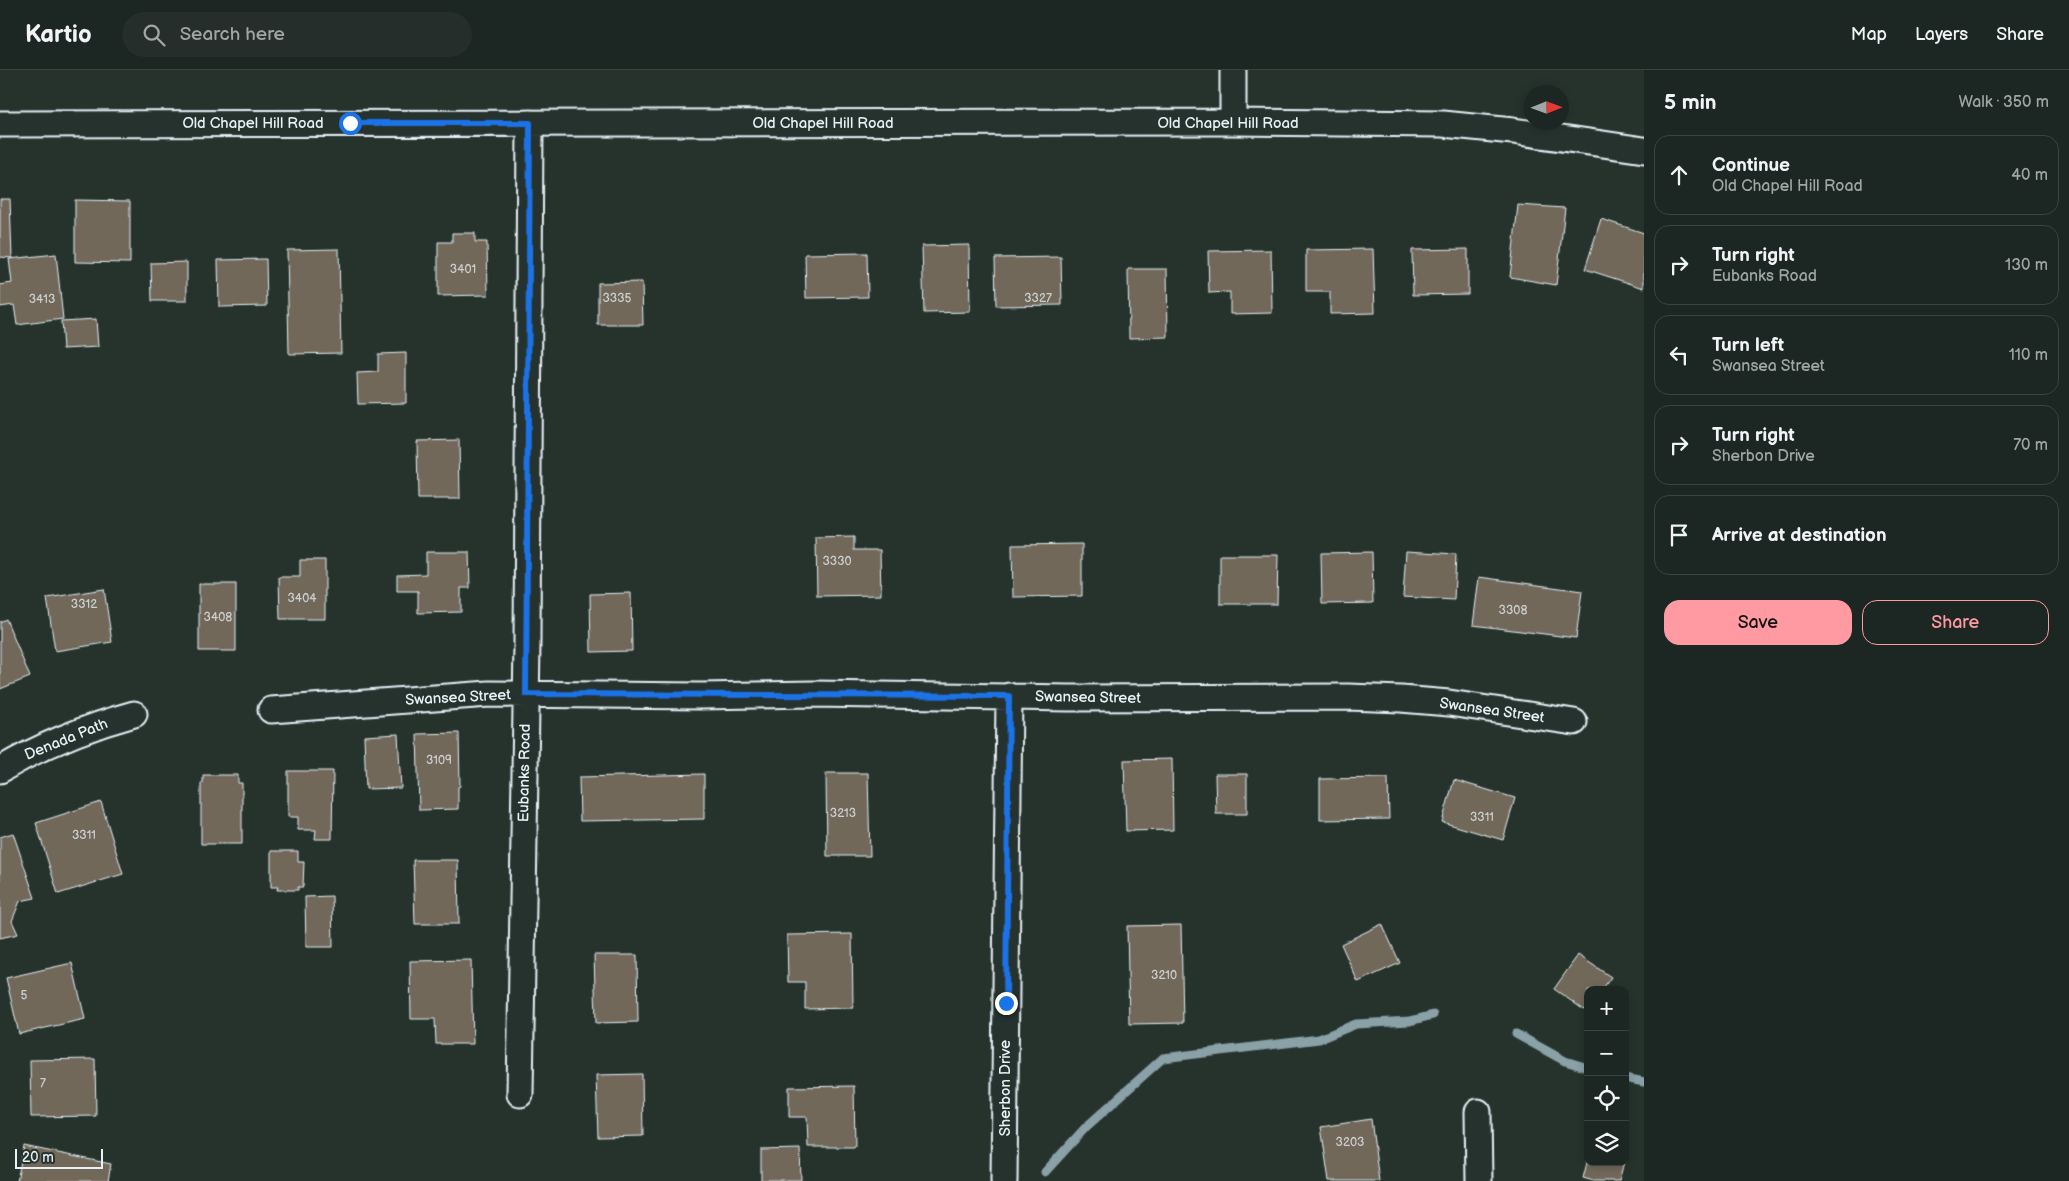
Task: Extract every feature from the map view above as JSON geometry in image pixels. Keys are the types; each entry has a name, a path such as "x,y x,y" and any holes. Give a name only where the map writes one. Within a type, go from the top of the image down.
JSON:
{"street":[{"path":"1233,70 1233,122"},
{"name":"Old Chapel Hill Road","path":"0,124 1233,122 1442,124 1514,131 1644,150"},
{"name":"Eubanks Road","path":"520,1094 526,694 530,123"},
{"name":"Swansea Street","path":"271,710 489,694 701,696 814,694 1069,698 1348,697 1401,699 1506,711 1574,722"},
{"name":"Sherbon Drive","path":"1004,1181 1009,696"},
{"name":"Denada Path","path":"0,770 26,754 70,735 134,714"},
{"path":"1478,1112 1479,1181"}],"building":[{"path":"0,199 10,199 12,258 0,257"},
{"path":"75,200 130,201 130,263 75,262"},
{"path":"1518,205 1565,208 1556,285 1510,277"},
{"path":"1601,219 1644,233 1644,288 1585,269"},
{"path":"452,233 475,233 475,242 487,242 488,295 438,296 438,242 452,242"},
{"path":"969,245 970,312 924,313 922,246"},
{"path":"339,249 341,353 289,354 287,250"},
{"path":"1373,249 1375,313 1330,314 1330,292 1306,292 1306,250"},
{"path":"1468,249 1468,294 1413,295 1412,250"},
{"path":"1271,250 1272,313 1230,314 1230,292 1209,293 1208,251"},
{"path":"867,253 868,297 806,298 805,254"},
{"path":"56,254 63,319 17,325 14,305 0,307 0,285 12,283 9,259"},
{"path":"1061,257 1062,305 996,306 995,258"},
{"path":"266,259 267,306 219,307 218,260"},
{"path":"187,262 187,301 152,301 151,263"},
{"path":"1128,269 1167,269 1168,337 1129,338"},
{"path":"642,282 643,325 598,325 598,283"},
{"path":"96,319 98,347 63,349 61,321"},
{"path":"406,353 406,403 358,404 357,373 378,372 378,354"},
{"path":"459,440 460,499 418,499 417,441"},
{"path":"854,537 854,550 880,550 881,595 817,596 816,538"},
{"path":"1082,544 1082,596 1013,597 1012,545"},
{"path":"1406,551 1456,554 1454,600 1403,597"},
{"path":"426,552 469,552 470,588 461,588 461,612 418,613 418,591 397,591 397,575 426,574"},
{"path":"1372,552 1373,603 1322,604 1321,553"},
{"path":"1220,555 1278,555 1277,604 1220,604"},
{"path":"300,560 325,560 325,619 280,619 279,577 300,577"},
{"path":"1479,577 1582,591 1576,638 1473,625"},
{"path":"199,584 236,584 236,651 199,651"},
{"path":"104,589 112,642 55,651 47,598"},
{"path":"631,593 632,651 591,652 590,594"},
{"path":"6,619 30,677 0,689 0,622"},
{"path":"459,733 460,786 458,787 458,809 419,810 417,734"},
{"path":"398,734 401,788 366,789 364,736"},
{"path":"1172,759 1173,830 1126,831 1124,760"},
{"path":"288,771 333,771 332,839 315,839 316,830 298,830 298,817 288,817"},
{"path":"826,773 868,773 870,856 827,856"},
{"path":"704,774 704,819 580,821 579,777"},
{"path":"1215,774 1247,774 1247,814 1216,814"},
{"path":"203,775 238,775 238,783 242,783 242,844 201,844 201,783 203,783"},
{"path":"1388,778 1389,819 1320,820 1320,779"},
{"path":"1454,780 1515,798 1503,840 1442,822"},
{"path":"101,802 123,874 58,894 36,823"},
{"path":"13,833 35,898 20,901 12,921 18,934 0,938 0,837"},
{"path":"271,851 298,851 298,862 304,862 303,887 298,887 298,890 277,890 278,887 271,887"},
{"path":"413,860 458,860 459,924 415,924"},
{"path":"332,896 333,947 306,947 305,897"},
{"path":"1382,924 1400,963 1358,982 1341,944"},
{"path":"1181,925 1183,1023 1129,1024 1127,926"},
{"path":"852,934 853,1008 805,1009 805,982 788,982 787,935"},
{"path":"594,955 637,955 638,1022 596,1023"},
{"path":"1578,955 1611,977 1605,986 1584,986 1584,1010 1554,989"},
{"path":"471,960 473,1044 436,1044 435,1019 411,1019 410,961"},
{"path":"72,963 85,1019 19,1034 6,978"},
{"path":"95,1059 96,1116 31,1117 30,1060"},
{"path":"642,1074 643,1136 598,1137 596,1075"},
{"path":"854,1086 855,1147 808,1147 807,1117 789,1117 789,1087"},
{"path":"1371,1119 1379,1181 1329,1181 1321,1127"},
{"path":"24,1146 111,1164 108,1181 17,1181"},
{"path":"800,1149 801,1180 761,1180 761,1150"},
{"path":"1586,1166 1623,1166 1619,1181 1594,1181 1583,1178"}],"waterway":[{"path":"1045,1172 1086,1127 1163,1058 1319,1039 1356,1024 1410,1021 1433,1015"},
{"path":"1516,1034 1565,1061 1584,1067"},
{"path":"1629,1079 1644,1082"}],"route":[{"path":"350,123 530,123 526,694 1009,696 1006,1003"}]}
